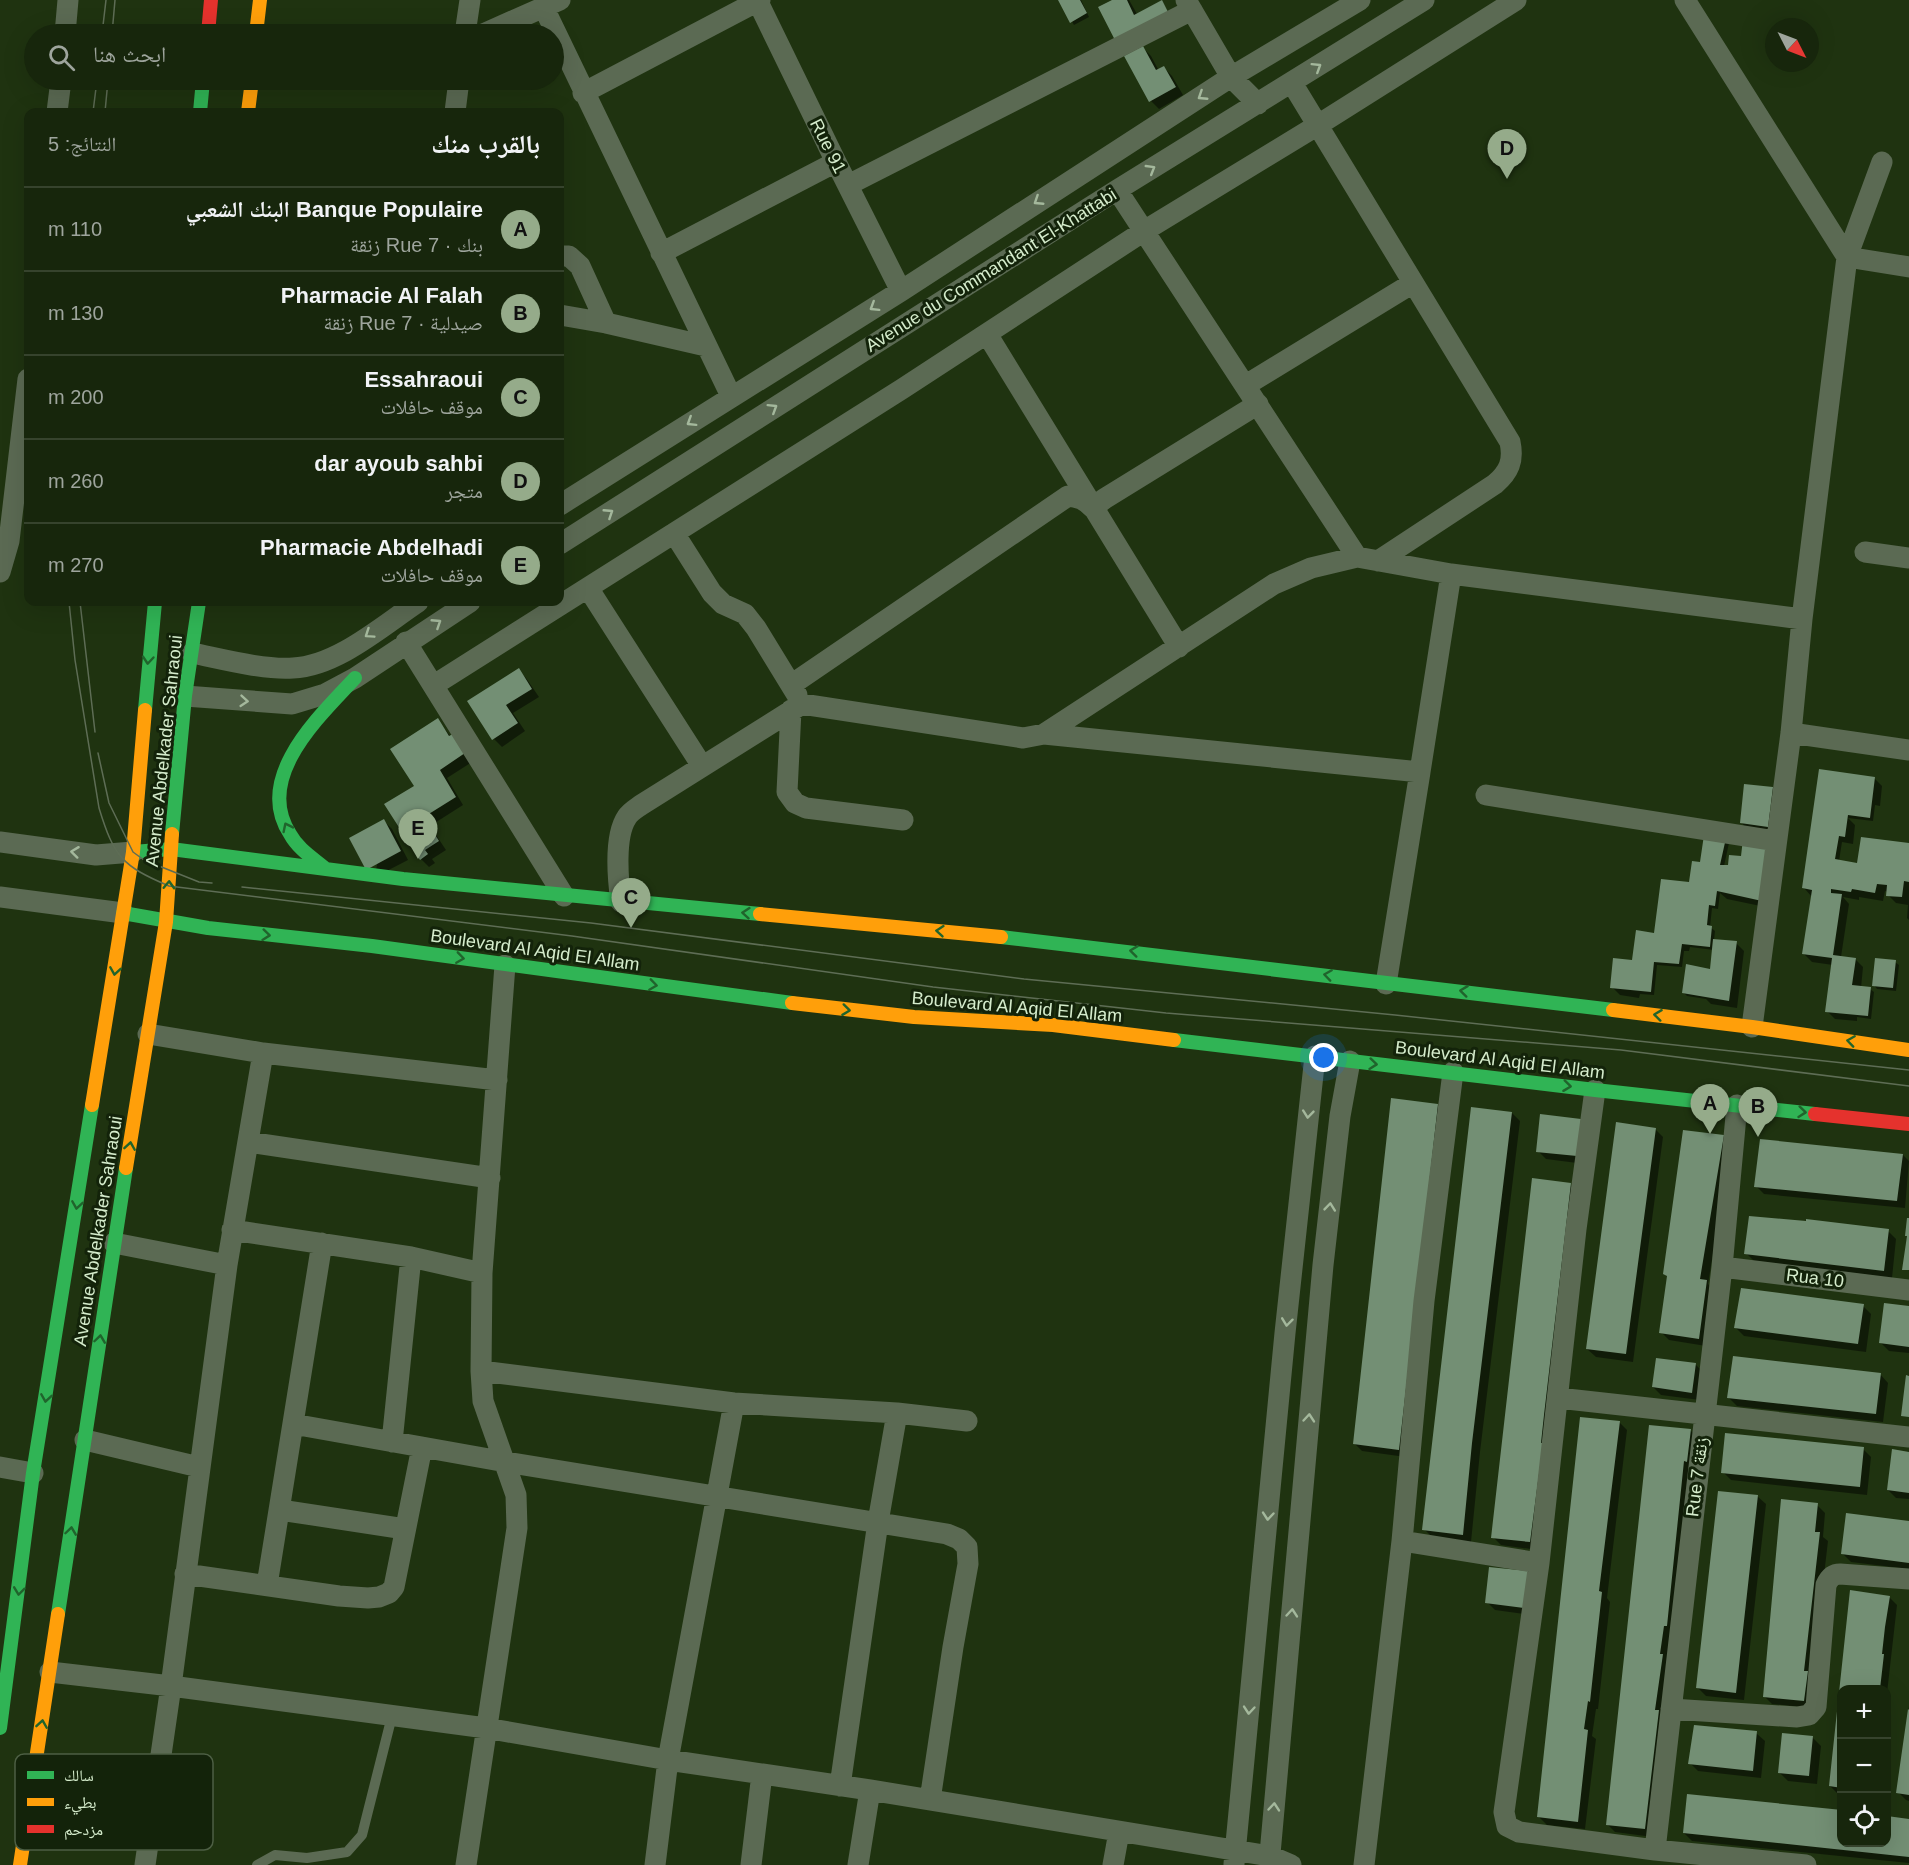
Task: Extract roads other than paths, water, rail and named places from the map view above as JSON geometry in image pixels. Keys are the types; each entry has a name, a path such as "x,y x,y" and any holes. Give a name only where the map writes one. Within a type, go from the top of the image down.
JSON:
{"main road":[{"path":"209,24 211,0"},
{"path":"257,24 260,0"},
{"path":"200,108 203,90"},
{"path":"248,108 251,90"},
{"name":"Avenue Abdelkader Sahraoui","path":"0,1728 4,1675 33,1473 133,852 155,606"},
{"name":"Avenue Abdelkader Sahraoui","path":"37,1754 114,1244 166,922 185,696 198,606"},
{"path":"326,869 295,842 285,826 278,792 281,774 295,750 355,678"},
{"path":"133,852 171,849 621,902 1057,942 1752,1027 1909,1050"},
{"name":"Boulevard Al Aqid El Allam","path":"123,913 208,928 372,946 855,1011 914,1017 1053,1025 1594,1090 1909,1124"},
{"name":"Avenue Abdelkader Sahraoui","path":"20,1865 22,1850"}],"street":[{"path":"66,24 68,0"},
{"path":"466,24 470,0"},
{"path":"583,93 758,0"},
{"name":"Rue 91","path":"758,0 901,291"},
{"name":"Avenue du Commandant El-Khattabi","path":"564,502 901,291 1231,77 1360,0"},
{"name":"Avenue du Commandant El-Khattabi","path":"564,541 1117,190 1424,0"},
{"path":"564,603 987,334 1144,231 1516,0"},
{"path":"1685,0 1847,256 1909,267"},
{"path":"505,24 551,3 558,24"},
{"path":"848,185 1189,5 1231,77 1258,104"},
{"path":"564,40 583,93 731,396"},
{"path":"1292,83 1510,442 1512,454 1510,466 1503,477 1378,561"},
{"path":"58,108 60,90"},
{"path":"456,108 458,90"},
{"path":"661,253 836,162"},
{"path":"1752,1027 1791,733 1802,619 1847,256 1882,162"},
{"path":"1117,190 1357,557"},
{"path":"564,256 569,256 580,266 606,323"},
{"path":"1246,385 1413,283"},
{"path":"564,316 706,346"},
{"path":"987,334 1179,647"},
{"path":"1093,508 1258,404"},
{"path":"0,572 9,541 24,413"},
{"path":"791,685 1068,496 1078,497 1093,508"},
{"path":"674,533 712,593 723,604 745,614 791,685 797,707 787,792 795,803 806,808 903,820"},
{"path":"1865,552 1909,558"},
{"path":"1044,735 1274,584 1311,568 1357,557 1451,574 1802,619"},
{"path":"1386,984 1451,574"},
{"path":"588,588 702,766"},
{"path":"192,653 275,668 312,665 343,652 412,606"},
{"path":"185,696 292,704 325,694 355,678 406,642 464,606"},
{"path":"434,686 560,606"},
{"path":"406,642 564,896"},
{"path":"621,902 618,879 620,833 627,816 797,707 1023,738 1044,735 1420,772"},
{"path":"1791,733 1909,750"},
{"path":"1486,795 1776,841"},
{"path":"0,842 96,855 133,852"},
{"path":"0,897 123,913"},
{"path":"466,1865 517,1528 516,1495 483,1401 481,1371 482,1273 505,965"},
{"path":"148,1034 263,1053 497,1080"},
{"path":"161,1754 226,1265 263,1053"},
{"path":"1235,1858 1285,1333 1315,1056"},
{"path":"1269,1861 1323,1265 1340,1116 1350,1061"},
{"path":"1364,1865 1402,1541 1424,1301 1453,1072"},
{"path":"1594,1090 1576,1228 1539,1563 1504,1812 1507,1826 1519,1832 1655,1850 1806,1865"},
{"name":"Rue 7 زنقة","path":"1655,1850 1722,1267 1737,1105"},
{"path":"248,1142 490,1178"},
{"path":"232,1230 411,1257 482,1273"},
{"path":"267,1585 322,1243"},
{"path":"114,1244 226,1265"},
{"path":"392,1442 411,1257"},
{"name":"Rua 10","path":"1722,1267 1909,1290"},
{"path":"481,1371 734,1403 897,1413 967,1421"},
{"path":"1558,1398 1909,1437"},
{"path":"655,1865 668,1760 734,1403"},
{"path":"840,1786 878,1522 897,1413"},
{"path":"293,1424 716,1498 878,1522 946,1534 959,1539 967,1547 968,1564 930,1800"},
{"path":"85,1440 199,1467"},
{"path":"185,1574 339,1596 379,1597 389,1593 394,1587 422,1447"},
{"path":"0,1467 33,1473"},
{"path":"280,1510 405,1529"},
{"path":"1402,1541 1539,1563"},
{"path":"1671,1708 1797,1717 1809,1715 1816,1707 1828,1581 1835,1574 1909,1579"},
{"path":"50,1672 486,1728 668,1760 870,1790 1119,1832 1235,1858 1291,1865"},
{"path":"751,1865 762,1774"},
{"path":"858,1865 870,1790"},
{"path":"1113,1865 1119,1832"},
{"path":"145,1865 147,1850"}],"lane":[{"path":"257,1865 275,1855 307,1858 347,1852 362,1835 392,1716"}],"tram line":[{"path":"103,24 106,0"},
{"path":"113,24 115,0"},
{"path":"94,108 96,90"},
{"path":"105,108 107,90"},
{"path":"69,606 75,660 99,808 104,825 115,849 122,858 140,872 169,886 572,936 933,987 1166,1013 1621,1050 1909,1086"},
{"path":"80,606 95,732"},
{"path":"98,753 109,803 133,852 144,860 199,882 212,883"},
{"path":"242,887 591,923 1024,979 1395,1015 1909,1070"}],"place":[{"name":"dar ayoub sahbi","path":"1507,179"},
{"name":"Pharmacie Abdelhadi","path":"418,859"},
{"name":"Essahraoui","path":"631,928"},
{"name":"Banque Populaire البنك الشعبي","path":"1710,1134"},
{"name":"Pharmacie Al Falah","path":"1758,1137"}]}
